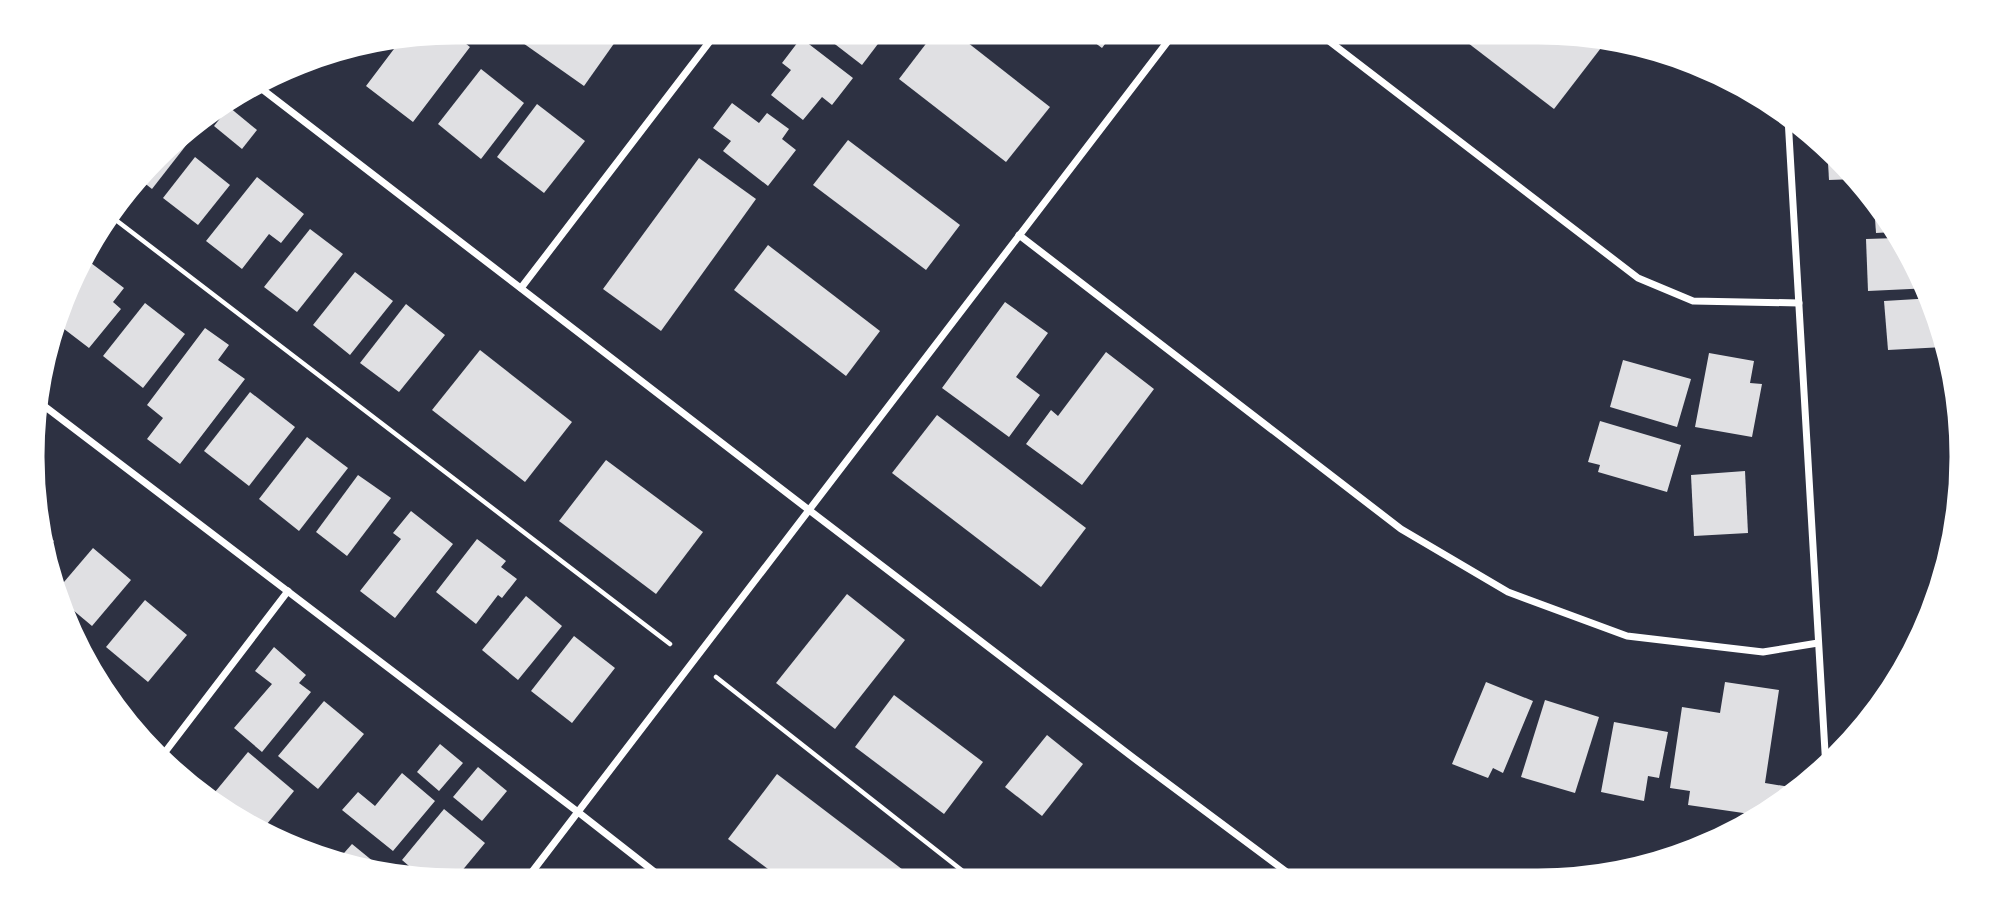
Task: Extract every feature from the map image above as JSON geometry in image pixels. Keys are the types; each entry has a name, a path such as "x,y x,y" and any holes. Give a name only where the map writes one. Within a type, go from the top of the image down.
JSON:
{"street":[{"path":"521,288 711,40"},
{"path":"532,873 1169,40"},
{"path":"1328,40 1638,278 1693,301 1799,303"},
{"path":"261,89 809,510 1288,873"},
{"path":"1788,124 1825,757"},
{"path":"1019,235 1401,529 1508,593 1627,636 1763,652 1818,643"},
{"path":"44,406 656,873"},
{"path":"164,753 288,591"}],"path":[{"path":"114,219 674,646"},
{"path":"714,675 965,873"}],"building":[{"path":"461,40 470,47 413,122 366,86 397,45"},
{"path":"519,40 617,40 584,86"},
{"path":"799,40 804,40 853,78 832,105 822,97 803,120 771,95 791,70 782,63"},
{"path":"830,40 881,40 862,65"},
{"path":"929,40 964,40 1050,107 1006,162 899,79"},
{"path":"1091,40 1108,40 1102,48"},
{"path":"1470,40 1537,40 1603,46 1554,109 1468,43"},
{"path":"481,69 524,103 481,159 438,124"},
{"path":"732,103 759,123 767,113 789,129 782,139 796,150 768,186 723,151 731,141 713,128"},
{"path":"537,104 585,141 544,193 497,157"},
{"path":"229,107 257,130 242,149 214,126"},
{"path":"197,131 152,189 144,182"},
{"path":"848,140 960,225 926,270 813,185"},
{"path":"195,157 230,185 198,225 163,198"},
{"path":"699,158 756,199 661,331 603,289"},
{"path":"1828,158 1848,179 1829,180"},
{"path":"257,177 304,214 281,243 269,234 242,269 206,241"},
{"path":"1875,212 1888,232 1876,233"},
{"path":"310,229 343,254 297,312 264,287"},
{"path":"1892,238 1918,289 1868,291 1866,239"},
{"path":"768,245 880,331 846,376 734,290"},
{"path":"91,263 124,288 113,302 121,309 89,348 61,327 82,274"},
{"path":"355,272 393,301 350,355 313,325"},
{"path":"1923,299 1939,347 1888,350 1884,301"},
{"path":"1005,302 1048,333 1016,377 1040,395 1009,437 942,388"},
{"path":"145,303 185,334 143,388 103,356"},
{"path":"406,304 445,335 399,392 360,363"},
{"path":"205,328 229,345 218,360 245,379 180,464 147,439 163,418 147,405"},
{"path":"480,350 572,422 525,482 432,410"},
{"path":"1106,352 1154,389 1082,485 1026,444 1051,410 1058,416"},
{"path":"1709,353 1754,361 1750,383 1762,384 1752,437 1695,427"},
{"path":"1623,360 1691,379 1677,427 1610,407"},
{"path":"250,392 295,427 249,486 204,451"},
{"path":"937,415 1086,528 1041,587 892,473"},
{"path":"1600,421 1681,445 1667,492 1598,472 1600,465 1588,462"},
{"path":"307,437 348,468 299,531 259,499"},
{"path":"606,460 703,532 656,594 559,521"},
{"path":"1745,471 1748,533 1694,536 1691,475"},
{"path":"358,475 391,498 347,556 316,532"},
{"path":"411,511 453,544 395,618 360,591 401,539 393,533"},
{"path":"477,539 506,561 501,567 517,579 502,598 498,595 476,624 436,592"},
{"path":"93,548 131,580 92,626 68,606 61,586"},
{"path":"847,594 905,640 835,729 776,683"},
{"path":"526,596 562,626 518,680 482,650"},
{"path":"145,600 187,635 148,682 106,647"},
{"path":"574,636 615,668 572,723 531,691"},
{"path":"274,647 306,675 299,683 311,692 262,752 234,728 272,684 255,671"},
{"path":"1486,682 1533,701 1503,773 1493,768 1488,778 1452,764"},
{"path":"1725,682 1779,690 1765,783 1790,788 1751,814 1688,805 1690,791 1670,788 1682,707 1720,713"},
{"path":"894,695 983,762 944,814 855,747"},
{"path":"1545,700 1599,717 1575,793 1521,777"},
{"path":"324,701 364,734 318,789 278,756"},
{"path":"1614,722 1668,732 1659,778 1648,776 1644,801 1601,792"},
{"path":"1047,735 1083,764 1042,816 1005,787"},
{"path":"440,744 463,763 439,791 417,772"},
{"path":"248,752 294,791 265,826 240,812 215,792"},
{"path":"478,767 507,791 482,821 453,797"},
{"path":"402,773 435,801 393,851 342,810 358,792 375,806"},
{"path":"777,774 907,873 773,873 728,839"},
{"path":"444,809 485,843 460,873 414,870 402,860"},
{"path":"352,844 378,865 349,859 341,857"}]}
